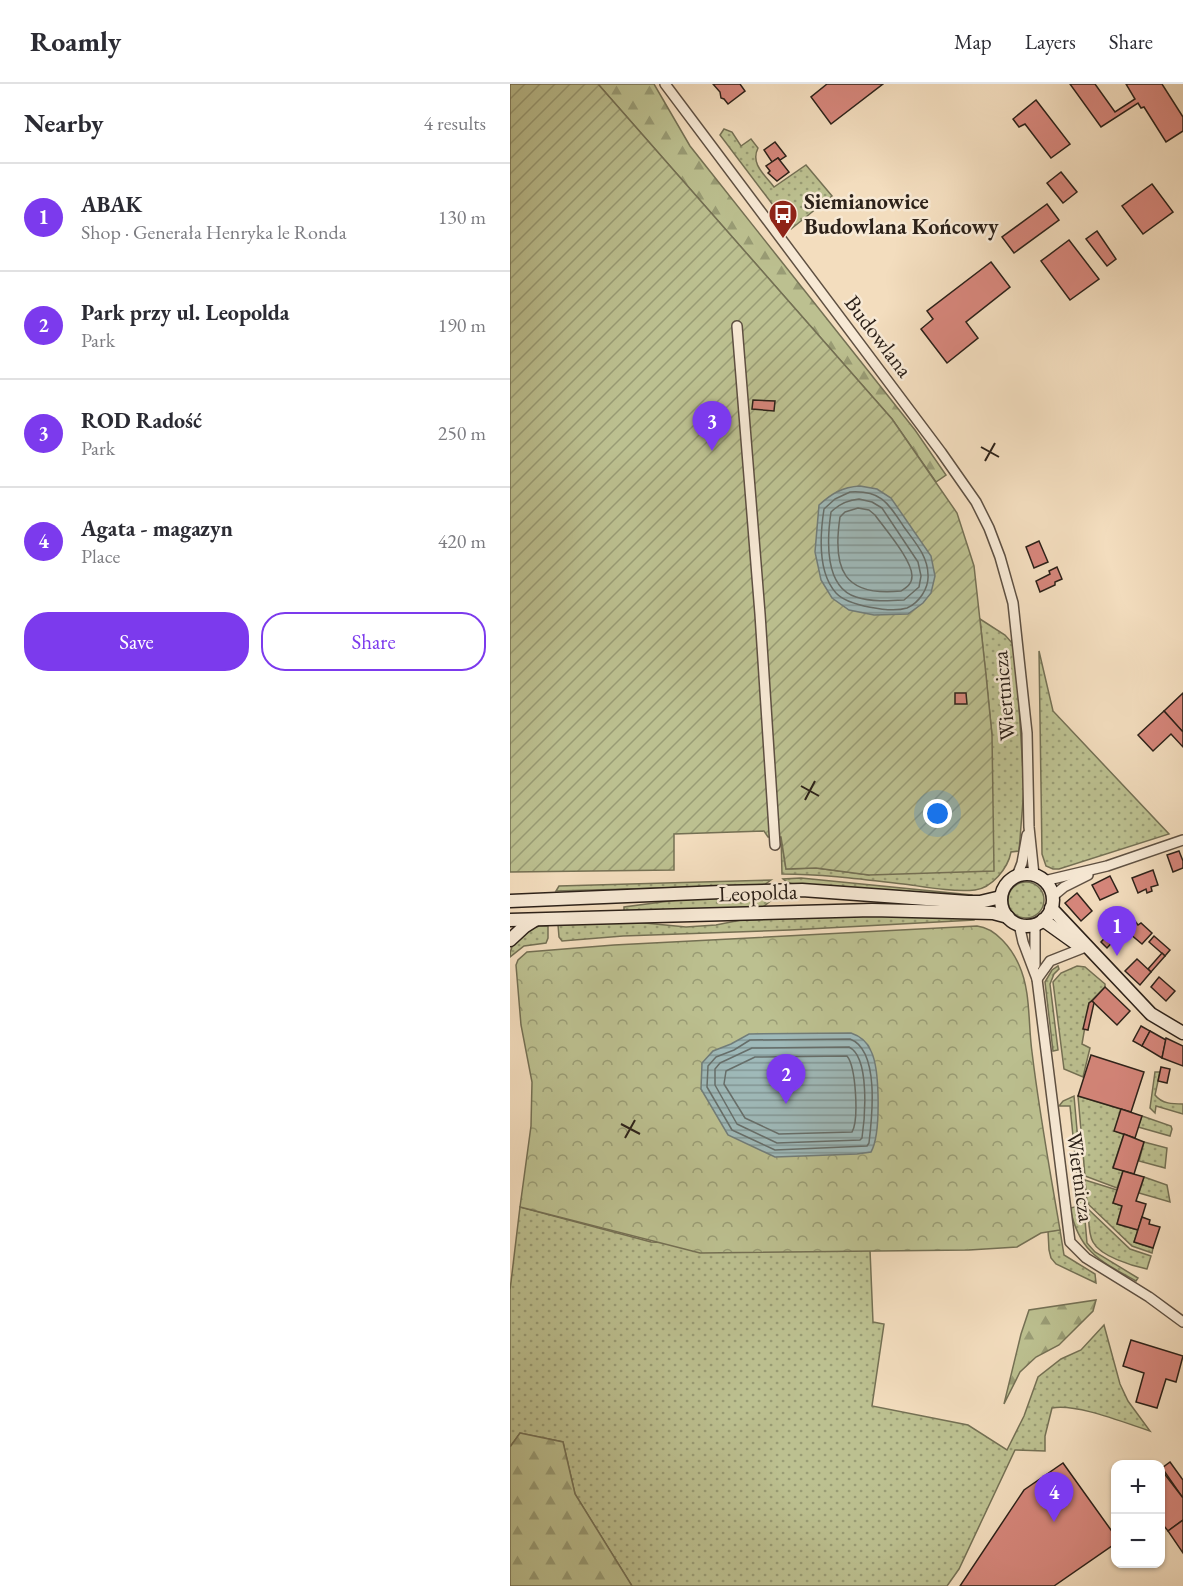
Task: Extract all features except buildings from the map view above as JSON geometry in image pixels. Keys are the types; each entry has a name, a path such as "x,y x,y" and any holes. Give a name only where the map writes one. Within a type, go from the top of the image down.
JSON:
{"street":[{"name":"Budowlana","path":"665,84 976,502 1000,557 1013,603 1017,634"},
{"path":"738,326 775,845"},
{"name":"Wiertnicza","path":"1017,634 1027,733 1029,827 1039,878"},
{"name":"Wiertnicza","path":"1017,876 1029,827"},
{"path":"1039,922 1064,887 1107,866 1183,840"},
{"path":"1095,956 1039,922 1018,924 1008,917 1002,908 1001,897 1004,888 1017,876 1039,878 1107,866"},
{"path":"1039,878 1052,903 1095,956 1150,1014 1183,1033"},
{"path":"778,891 779,912"},
{"name":"Leopolda","path":"510,901 778,891 814,891 968,902 990,901 1001,897"},
{"name":"Leopolda","path":"510,920 779,912 926,911 993,913 1008,917"},
{"path":"510,940 536,919"},
{"name":"Wiertnicza","path":"1039,922 1034,941 1036,975 1070,1242 1086,1258 1149,1297 1183,1322"},
{"name":"Wiertnicza","path":"1018,924 1036,975"},
{"path":"1036,975 1050,961 1083,948"}],"green space":[{"path":"510,84 598,84 892,419 957,513 974,566 986,675 992,735 994,871 869,875 816,868 786,869 781,837 768,837 764,831 674,834 674,870 510,872"},
{"path":"598,84 654,84 690,146 915,430 946,475 936,482 892,419"},
{"path":"724,129 732,132 741,146 751,139 758,148 757,164 774,187 806,165 832,196 791,229 720,135"},
{"path":"980,619 1005,635 1013,644 1024,788 1019,851 1011,852 1003,871 993,881 975,890 951,890 846,878 782,874 781,837 786,869 816,868 869,875 992,735"},
{"path":"1039,651 1053,711 1169,834 1059,869 1046,866 1042,854"},
{"path":"801,878 972,895 973,898 795,884 783,879"},
{"path":"771,880 764,885 556,891 559,886"},
{"path":"1026,882 1039,887 1044,900 1039,913 1026,918 1013,913 1008,900 1013,887"},
{"path":"771,897 773,899 763,907 624,911 624,907 685,899"},
{"path":"905,915 974,916 974,920 623,936 562,941 559,937 558,925 634,922 686,927 716,925 741,920"},
{"path":"538,926 548,926 546,943 524,946 510,957 512,946 518,937"},
{"path":"977,926 991,931 1008,946 1023,975 1038,1096 1060,1230 1041,1233 1017,1247 969,1250 700,1253 520,1207 531,1126 532,1082 521,1025 516,965 527,952 614,945"},
{"path":"1058,966 1059,969 1050,984 1058,1050 1053,1051 1045,982 1052,970"},
{"path":"1077,966 1085,967 1105,984 1105,987 1089,1003 1082,1044 1090,1048 1083,1077 1064,1069 1053,982 1061,973"},
{"path":"1155,1072 1160,1072 1155,1095 1164,1102 1183,1104 1183,1114 1156,1106 1155,1113 1150,1108"},
{"path":"1074,1096 1087,1243 1095,1252 1138,1278 1136,1281 1093,1254 1085,1245 1074,1223 1070,1208 1080,1206 1070,1106 1059,1106 1063,1101"},
{"path":"1078,1096 1121,1109 1115,1131 1124,1134 1113,1167 1123,1171 1117,1188 1085,1176"},
{"path":"1142,1116 1171,1126 1170,1136 1138,1127"},
{"path":"1144,1142 1167,1148 1165,1168 1139,1161"},
{"path":"1144,1177 1167,1185 1170,1202 1139,1193"},
{"path":"1085,1180 1117,1190 1113,1203 1122,1206 1117,1224 1138,1230 1134,1242 1153,1248 1152,1253 1132,1246 1087,1203"},
{"path":"520,1207 651,1242 870,1250 873,1322 884,1324 872,1406 968,1425 1007,1450 1024,1416 1038,1377 1061,1359 1081,1350 1104,1325 1120,1384 1128,1401 1150,1431 1087,1411 1074,1408 1052,1408 1045,1436 1045,1451 1015,1450 959,1569 947,1586 632,1586 575,1494 563,1442 520,1433 510,1447 510,1290"},
{"path":"1088,1209 1130,1249 1151,1256 1147,1269 1117,1260 1097,1247 1090,1235"},
{"path":"1060,1230 1064,1255 1095,1274 1096,1283 1056,1264 1051,1258 1048,1231"},
{"path":"1096,1300 1093,1311 1059,1345 1036,1357 1020,1372 1004,1404 1029,1310"},
{"path":"520,1433 563,1442 575,1494 632,1586 510,1586 510,1447"}],"water":[{"path":"860,486 877,489 891,498 931,556 935,576 931,593 923,603 908,614 874,615 849,610 832,598 821,580 815,552 819,505 837,492"},
{"path":"851,1033 860,1037 867,1044 874,1060 878,1086 878,1117 871,1152 775,1157 728,1135 701,1089 702,1063 713,1051 749,1034"}],"place":[{"name":"Siemianowice Budowlana Końcowy","path":"783,240"},
{"name":"ROD Radość","path":"712,451"},
{"name":"ABAK","path":"1117,956"},
{"name":"Park przy ul. Leopolda","path":"786,1104"},
{"name":"Agata - magazyn","path":"1054,1522"}]}
